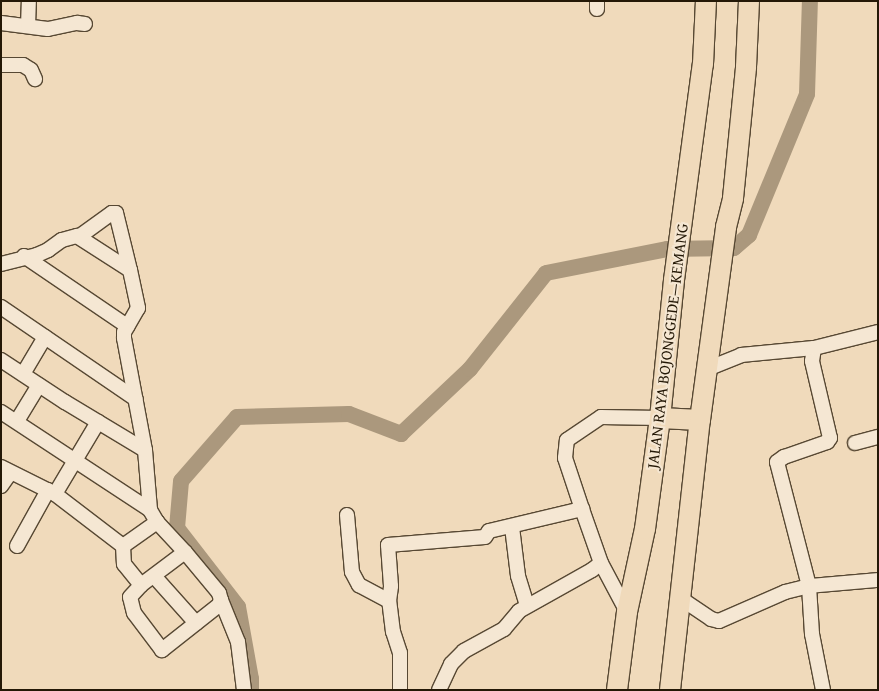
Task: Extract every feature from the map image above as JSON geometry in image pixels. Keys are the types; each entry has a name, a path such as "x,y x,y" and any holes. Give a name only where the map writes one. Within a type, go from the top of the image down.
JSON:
{"highway":[{"name":"JALAN RAYA BOJONGGEDE—KEMANG","path":"617,690 627,612 645,529 660,418 674,280 703,64 706,1"},
{"path":"670,690 700,420 726,227 733,198 746,67 750,1"},
{"path":"660,418 700,420"}],"street":[{"path":"28,26 29,1"},
{"path":"1,23 48,29 77,23 86,24"},
{"path":"1,65 23,66 31,70 35,79"},
{"path":"1,264 48,250 67,237 80,236 112,213 116,213 138,306 127,326 124,338 145,450 153,516"},
{"path":"80,236 130,270"},
{"path":"24,256 127,326"},
{"path":"1,307 136,399"},
{"path":"707,369 741,355 814,348 878,332"},
{"path":"23,374 45,337"},
{"path":"814,348 812,361 830,438 817,446 784,458 777,464 808,586 812,634 823,690"},
{"path":"1,360 145,450"},
{"path":"17,421 39,385"},
{"path":"1,412 76,460 153,516 185,552 219,594 239,643 244,690"},
{"path":"627,612 601,563 582,509 565,458 567,440 601,417 660,418"},
{"path":"17,546 52,492 76,460 98,422"},
{"path":"855,443 878,437"},
{"path":"1,486 5,470 52,492 123,546"},
{"path":"400,690 400,653 393,632 389,601 391,586 388,545 486,537 490,531 582,509"},
{"path":"347,515 352,572 360,585 389,601"},
{"path":"142,585 124,564 123,546 153,516"},
{"path":"512,527 518,576 527,606"},
{"path":"185,552 130,594 131,607 160,649 166,648 219,605 221,600"},
{"path":"439,690 450,664 464,651 504,629 519,611 601,563"},
{"path":"154,576 196,622"},
{"path":"686,602 711,619 719,621 785,592 808,586 878,580"}],"waterway":[{"path":"251,690 251,679 238,607 177,528 181,481 237,417 349,414 401,434 470,369 546,273 667,249 734,248 749,235 807,94 810,1"}]}
